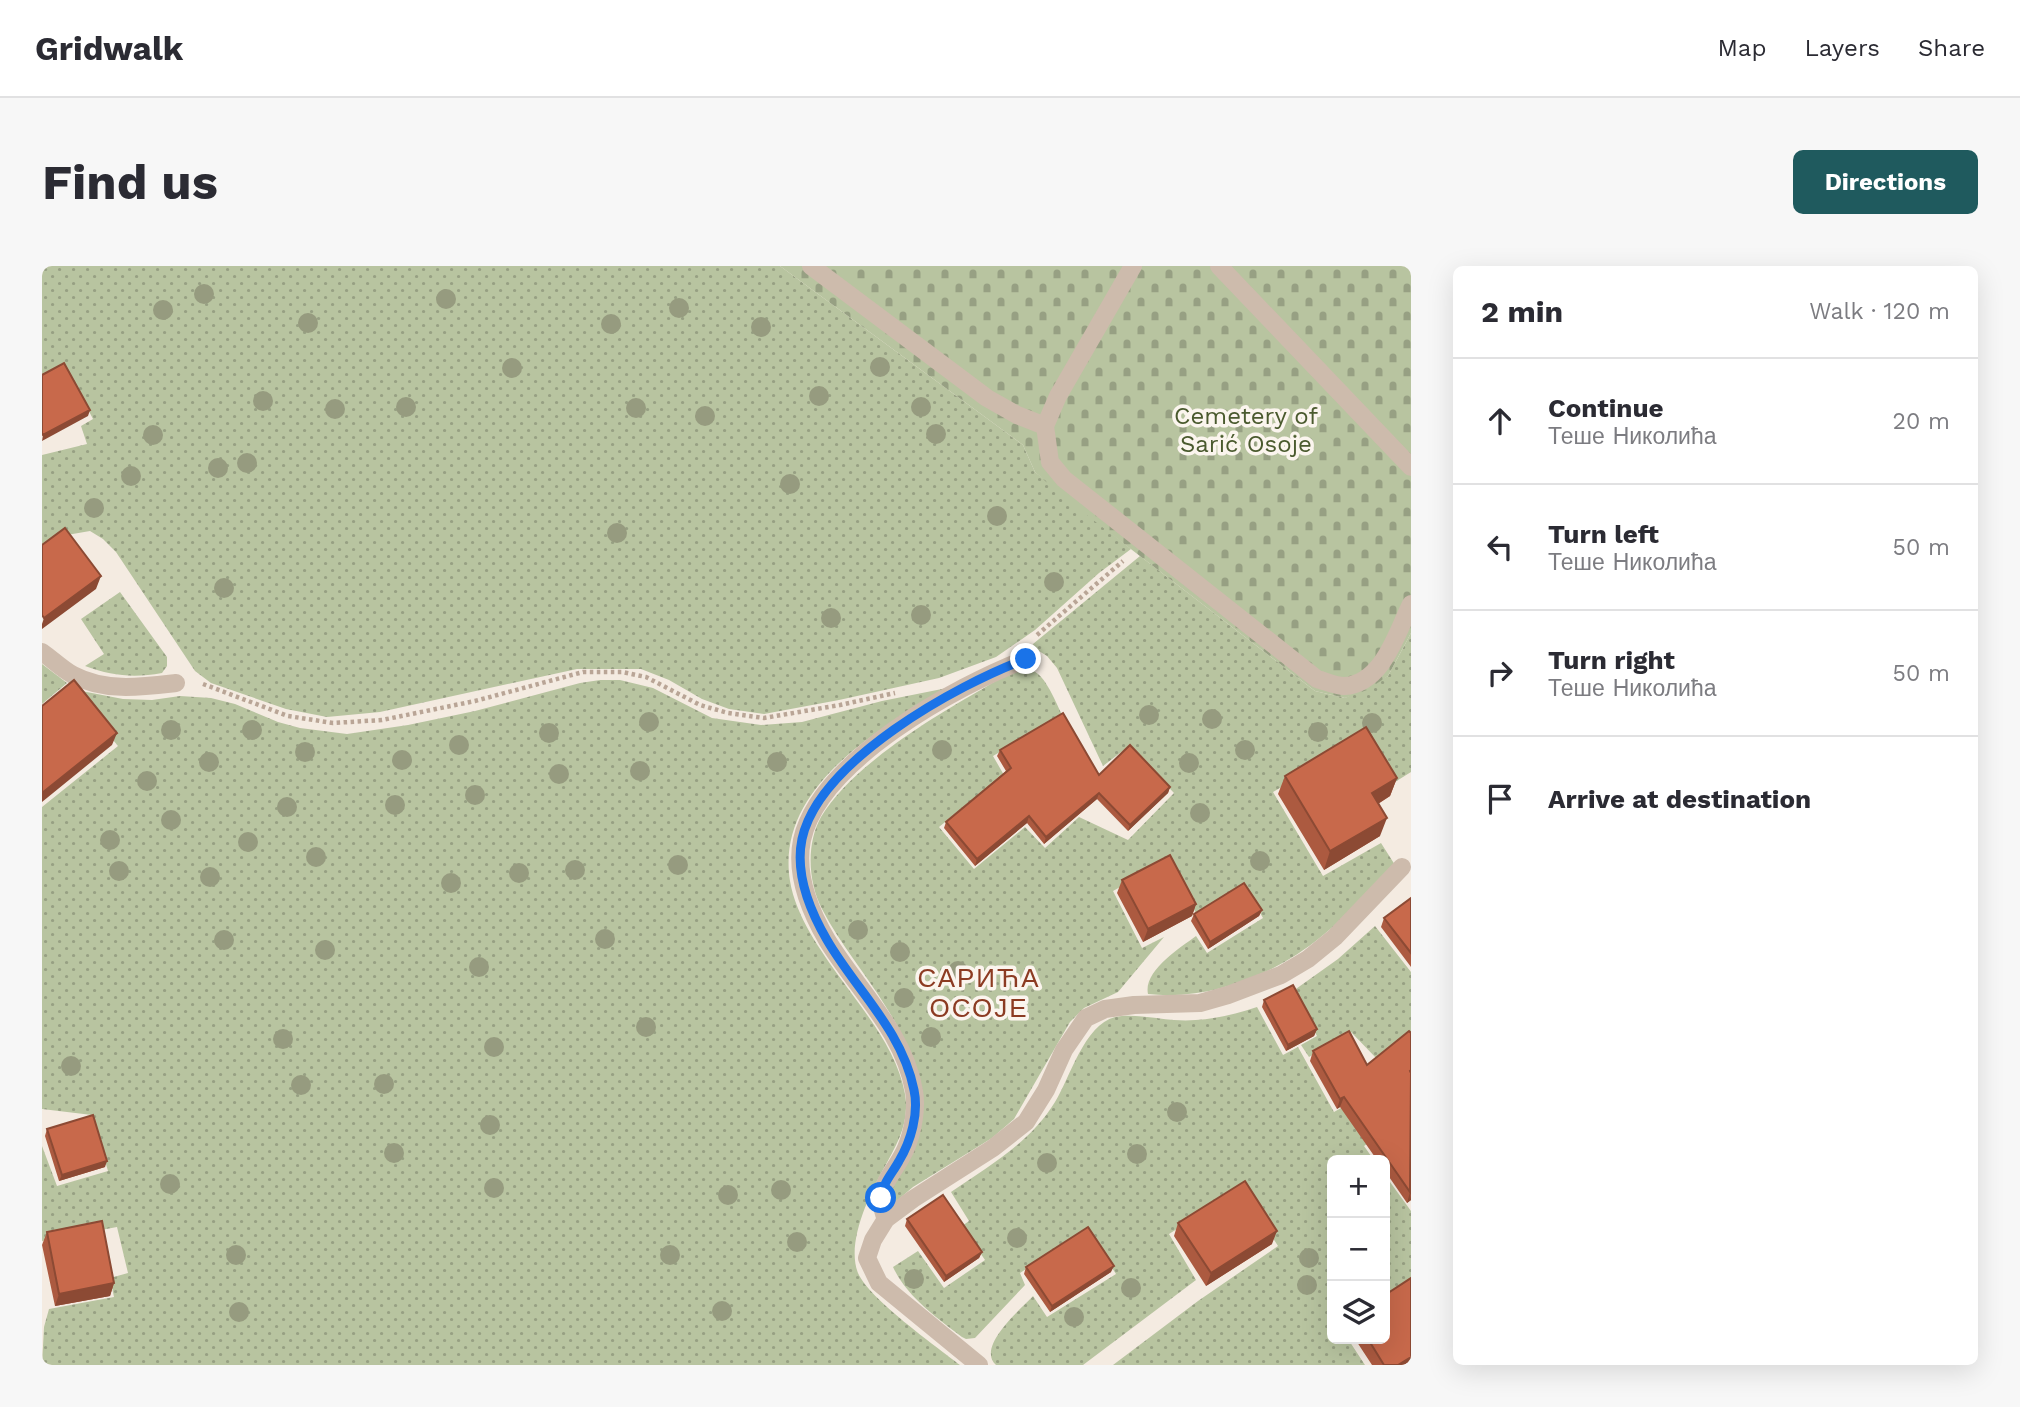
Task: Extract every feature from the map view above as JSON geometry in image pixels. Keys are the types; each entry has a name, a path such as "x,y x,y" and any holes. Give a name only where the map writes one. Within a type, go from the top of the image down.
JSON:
{"street":[{"path":"811,266 987,398 1017,415 1045,426"},
{"path":"1133,266 1058,396 1045,426 1050,461 1064,479 1317,679 1343,686 1367,679 1382,662 1411,604"},
{"path":"1219,266 1411,467"},
{"path":"886,1219 882,1209 883,1187 907,1147 913,1126 914,1090 901,1053 884,1021 844,965 815,917 801,876 800,858 806,824 824,794 867,751 909,721 1005,667 1027,650"},
{"path":"42,652 71,674 114,687 176,683"},
{"path":"979,1365 879,1283 867,1258 873,1240 886,1219 993,1148 1026,1122 1046,1090 1064,1050 1086,1018 1105,1009 1134,1005 1200,1003 1281,975 1308,959 1335,937 1402,867"}],"path":[{"path":"1027,650 1117,565 1147,545"},
{"path":"176,683 200,683 288,716 333,723 382,720 475,701 583,672 622,672 646,677 700,705 728,713 764,718 905,690"}],"green space":[{"path":"42,266 780,266 1023,445 1035,472 1131,549 1099,573 1035,630 996,657 939,678 839,700 764,714 729,709 641,669 577,669 380,712 327,717 286,709 211,683 195,671 116,552 103,539 90,531 61,536 42,551 42,455 87,444 81,426 93,419 64,364 42,376"},
{"name":"Cemetery of Sarić Osoje","path":"780,266 1411,266 1411,633 1388,676 1367,690 1345,698 1315,691 1062,496 1035,472 1023,445"},
{"path":"1140,556 1315,691 1345,698 1388,676 1411,633 1411,772 1387,787 1360,742 1273,792 1323,876 1381,843 1395,865 1341,919 1304,950 1240,982 1194,993 1148,994 1148,985 1164,961 1196,936 1207,953 1263,918 1244,885 1196,913 1165,862 1113,891 1142,948 1164,937 1118,992 1084,1008 1070,1022 1014,1119 992,1138 913,1187 893,1204 888,1202 891,1183 914,1145 901,1038 893,1018 837,934 817,898 811,863 816,828 834,799 870,763 891,747 936,716 1009,674 1030,670 1045,682 1062,715 993,756 1012,789 1007,821 982,792 939,827 974,869 1025,827 1045,848 1079,817 1128,840 1174,793 1129,746 1103,766 1057,668 1047,656 1034,648 1033,644"},
{"path":"120,592 167,657 167,666 162,673 123,675 85,666 104,654 81,619"},
{"path":"42,664 67,683 42,704"},
{"path":"600,680 620,680 653,688 712,718 761,725 802,722 882,701 947,688 864,742 838,764 815,789 799,817 790,847 790,881 798,908 810,933 888,1048 905,1094 906,1114 901,1133 872,1192 857,1234 855,1261 858,1273 875,1296 889,1309 960,1365 42,1365 44,1327 49,1309 114,1297 110,1278 128,1273 117,1227 42,1241 42,1146 57,1186 108,1171 92,1115 42,1109 42,807 118,746 71,689 123,699 152,700 180,696 211,698 300,728 347,734 475,711"},
{"path":"1375,926 1411,972 1411,1044 1377,1059 1351,1032 1309,1057 1301,1045 1317,1036 1293,991 1338,959"},
{"path":"1257,1007 1283,1055 1298,1047 1334,1112 1378,1087 1411,1094 1411,1113 1364,1146 1370,1155 1327,1155 1327,1344 1351,1344 1365,1365 1113,1365 1198,1301 1278,1246 1241,1188 1169,1234 1196,1280 1083,1365 996,1365 991,1357 995,1339 1033,1296 1047,1317 1116,1274 1087,1229 1020,1273 1025,1285 975,1338 962,1337 923,1306 906,1288 893,1267 918,1251 944,1288 985,1260 962,1226 969,1221 951,1192 1008,1153 1034,1130 1055,1102 1086,1041 1104,1022 1115,1017 1129,1016 1185,1020 1226,1016"},
{"path":"1390,1182 1411,1211 1411,1283 1390,1297"}],"building":[{"path":"64,363 90,410 43,435 42,375"},
{"path":"65,528 101,576 44,618 42,545"},
{"path":"74,680 117,733 42,793 42,706"},
{"path":"1063,713 1099,775 1130,745 1170,787 1130,825 1099,793 1046,837 1029,816 977,859 946,822 1011,768 1000,750"},
{"path":"1366,727 1397,778 1372,793 1387,818 1330,851 1285,776"},
{"path":"1170,855 1196,904 1148,929 1122,880"},
{"path":"1244,883 1262,910 1210,942 1194,914"},
{"path":"1411,898 1411,953 1384,918"},
{"path":"1293,985 1317,1029 1288,1045 1264,1000"},
{"path":"1349,1031 1367,1065 1409,1031 1411,1033 1410,1192 1390,1163 1390,1155 1384,1155 1344,1097 1340,1099 1313,1051"},
{"path":"93,1115 107,1161 62,1175 47,1129"},
{"path":"1245,1181 1277,1231 1211,1273 1178,1223"},
{"path":"943,1195 982,1252 946,1276 907,1219"},
{"path":"102,1221 114,1283 59,1294 47,1232"},
{"path":"1088,1227 1114,1266 1052,1306 1026,1267"},
{"path":"1411,1278 1411,1357 1398,1365 1384,1365 1371,1344 1390,1344 1390,1292"}],"district":[{"name":"САРИЋА ОСОЈЕ","path":"979,993"}],"route":[{"path":"881,1198 888,1175 907,1147 913,1126 914,1090 901,1053 884,1021 826,939 815,917 801,876 800,858 806,824 824,794 841,775 883,738 956,693 1026,659"}]}
